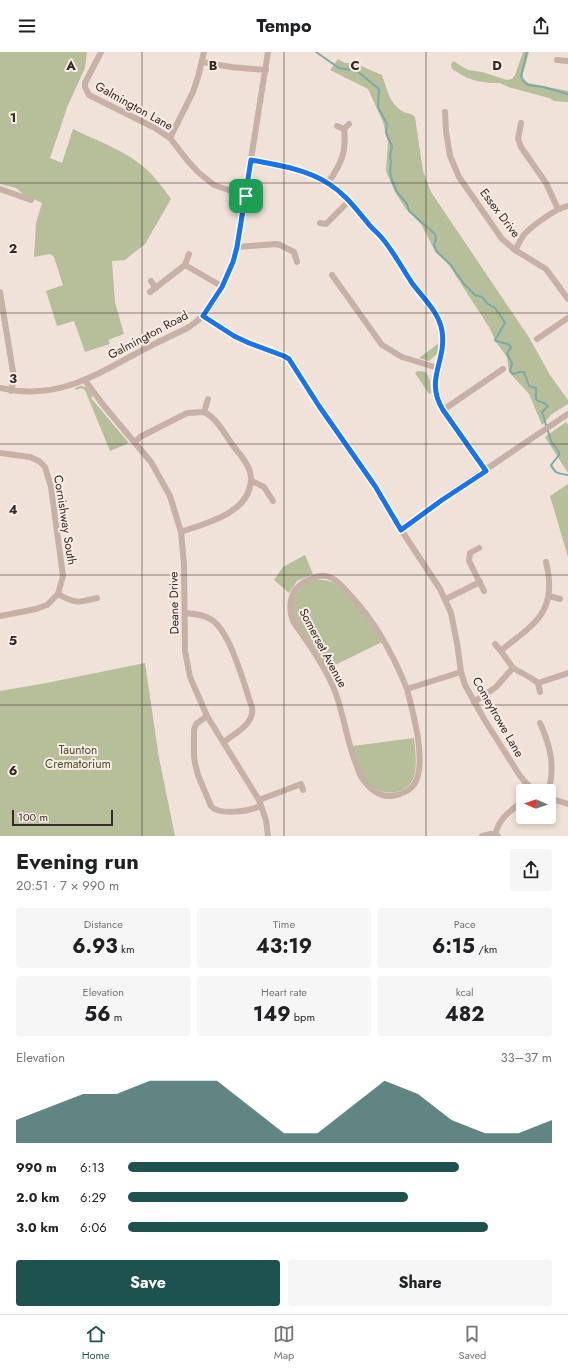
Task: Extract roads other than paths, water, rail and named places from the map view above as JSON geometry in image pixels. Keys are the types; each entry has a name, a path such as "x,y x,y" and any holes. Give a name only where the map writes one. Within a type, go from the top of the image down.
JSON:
{"street":[{"name":"Galmington Lane","path":"101,52 85,84 86,91 92,98 136,117 155,128 170,138 198,172 214,185 246,196"},
{"path":"170,138 193,92 204,52"},
{"name":"Galmington Road","path":"0,388 29,393 64,388 86,379 189,327 203,316 222,287 237,247 268,52"},
{"path":"557,60 568,61"},
{"path":"202,62 266,70"},
{"name":"Essex Drive","path":"445,112 448,120 450,156 459,177 502,239 515,250 546,269 568,298"},
{"path":"521,123 518,139 521,147 546,183 558,209"},
{"path":"344,129 349,124"},
{"path":"337,126 344,129"},
{"path":"328,183 336,172 345,151 346,142 344,129"},
{"path":"251,160 294,169 328,183 342,193 388,247 441,323 443,340 435,386 438,402 486,471"},
{"path":"0,189 31,200"},
{"path":"20,205 23,198"},
{"path":"324,225 349,201"},
{"path":"515,250 524,235 536,225 558,209 568,206"},
{"path":"237,247 280,245 294,252 297,262"},
{"path":"150,292 185,264 189,254"},
{"path":"185,264 222,287"},
{"path":"332,275 334,282 382,345 402,357 438,368"},
{"path":"151,281 156,288"},
{"path":"0,292 14,378 11,391"},
{"name":"Comeytrowe Lane","path":"203,316 234,336 289,359 319,406 375,486 401,530 446,599 451,613 461,672 465,685 484,719 520,776 527,784"},
{"path":"537,339 568,318"},
{"path":"543,327 546,333"},
{"path":"443,410 499,370"},
{"name":"Deane Drive","path":"86,379 87,383 104,406 151,462 170,496 181,532 184,564 185,651 190,677 207,716 260,803 266,820 268,836"},
{"path":"204,412 208,399"},
{"path":"135,442 140,437 187,413 204,412 214,419 244,460 250,471 252,481 245,498 238,508 181,532"},
{"path":"401,530 442,500 568,414"},
{"name":"Cornishway South","path":"0,453 30,457 39,461 45,467 51,487 63,567 63,576 58,594"},
{"path":"252,481 264,487 273,501"},
{"path":"478,548 470,553 469,560 484,591"},
{"path":"501,651 531,627 539,618 549,596 550,588 550,575 546,562"},
{"name":"Somerset Avenue","path":"325,576 332,578 340,584 359,604 383,637 407,689 418,746 420,763 419,773 416,782 408,790 398,795 388,796 378,794 371,789 361,777 352,752 336,694 314,650 293,621 290,604 292,595 297,589 308,580 325,576"},
{"path":"446,599 480,582"},
{"path":"0,616 42,608 58,594 75,602 81,603 97,598"},
{"path":"549,596 560,599"},
{"path":"185,613 206,617 213,621 224,634 236,660 252,707 253,712 250,720 224,742"},
{"path":"495,644 513,668 538,683 540,692"},
{"path":"474,702 496,687 513,668"},
{"path":"407,689 461,672"},
{"path":"538,683 568,673"},
{"path":"207,716 196,724 194,730 194,756 198,776 214,810 253,809 260,803 301,784"},
{"path":"540,723 548,741 552,763 550,784"},
{"path":"540,744 548,741"},
{"path":"298,777 303,790"},
{"path":"556,800 568,804"},
{"path":"482,836 497,835 501,820 516,806"}],"waterway":[{"path":"316,52 339,68 357,71 379,89 378,107 387,124 386,133 392,146 390,156 390,172 397,192 407,204 409,211 435,234 436,239 434,245 437,252 450,264 464,284 475,295 482,297 488,304 495,308 504,321 505,323 495,340 508,344 511,347 507,354 512,363 510,371 513,374 524,372 529,386 536,388 536,399 548,406 542,412 551,441 559,452 559,455 551,465 556,472 568,475"},
{"path":"527,52 521,76 523,81 528,85 543,87 568,94"}],"park label":[{"name":"Taunton Crematorium","path":"78,757"}]}
